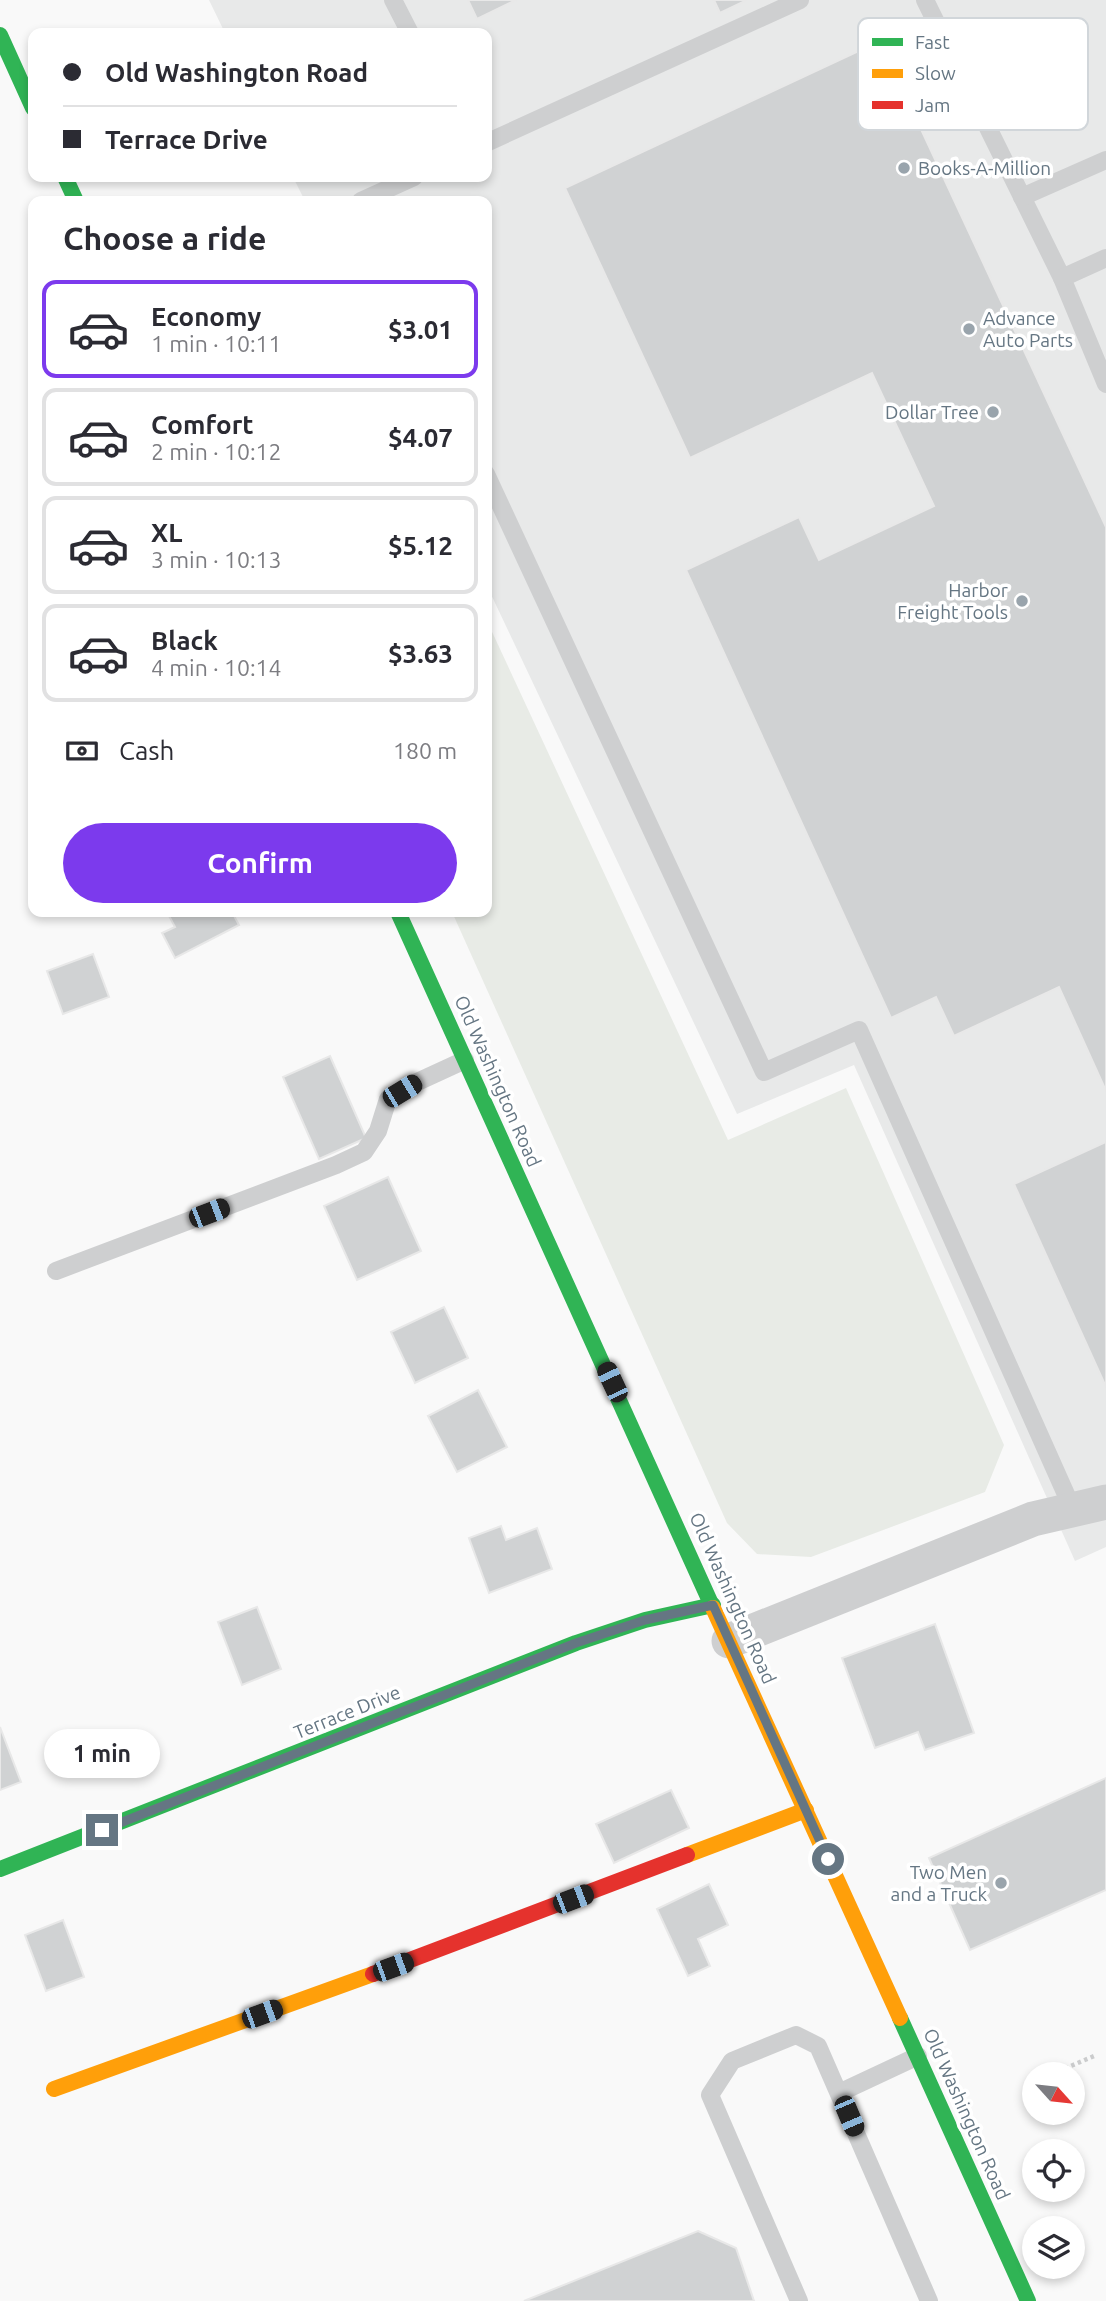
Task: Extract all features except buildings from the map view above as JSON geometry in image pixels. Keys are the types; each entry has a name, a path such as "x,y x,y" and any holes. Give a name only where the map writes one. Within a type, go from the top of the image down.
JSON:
{"main road":[{"path":"0,35 28,97"},
{"name":"Old Washington Road","path":"400,917 1028,2301"},
{"name":"Terrace Drive","path":"0,1869 576,1643 645,1620 713,1605"},
{"path":"54,2089 444,1948 806,1810"}],"street":[{"path":"729,1640 1033,1518 1106,1502"}],"lane":[{"path":"393,0 407,28"},
{"path":"492,141 800,0"},
{"path":"925,0 934,18"},
{"path":"989,130 1062,278 1106,384"},
{"path":"1022,197 1106,160"},
{"path":"372,196 403,182"},
{"path":"1062,278 1106,258"},
{"path":"492,487 764,1072 859,1030 1073,1510"},
{"path":"56,1271 364,1152 378,1132 388,1099 465,1060"},
{"path":"799,2301 710,2095 732,2061 796,2035 818,2046 929,2301"},
{"path":"839,2093 918,2056"}],"path":[{"path":"1080,2062 1094,2056"}],"shaded area":[{"path":"209,0 1106,0 1106,1547 1075,1561 854,1065 737,1114 492,597 492,196 302,196 296,182 492,182 492,28 223,28"},
{"path":"492,632 728,1140 846,1088 1004,1445 985,1492 811,1557 757,1554 727,1523 454,917 492,917"}],"traffic: fast":[{"path":"0,35 28,97"},
{"path":"67,182 74,196"},
{"path":"400,917 713,1608"},
{"path":"0,1869 576,1643 645,1620 713,1605"},
{"path":"900,2018 1028,2301"}],"traffic: slow":[{"path":"713,1608 900,2018"},
{"path":"687,1855 806,1810"},
{"path":"54,2089 373,1974"}],"traffic: jam":[{"path":"373,1974 687,1855"}],"place":[{"name":"Books-A-Million","path":"904,168"},
{"name":"Advance Auto Parts","path":"969,329"},
{"name":"Dollar Tree","path":"993,412"},
{"name":"Harbor Freight Tools","path":"1022,601"},
{"name":"Two Men and a Truck","path":"1001,1883"}],"route":[{"path":"102,1830 576,1643 645,1620 713,1605 828,1859"}]}
